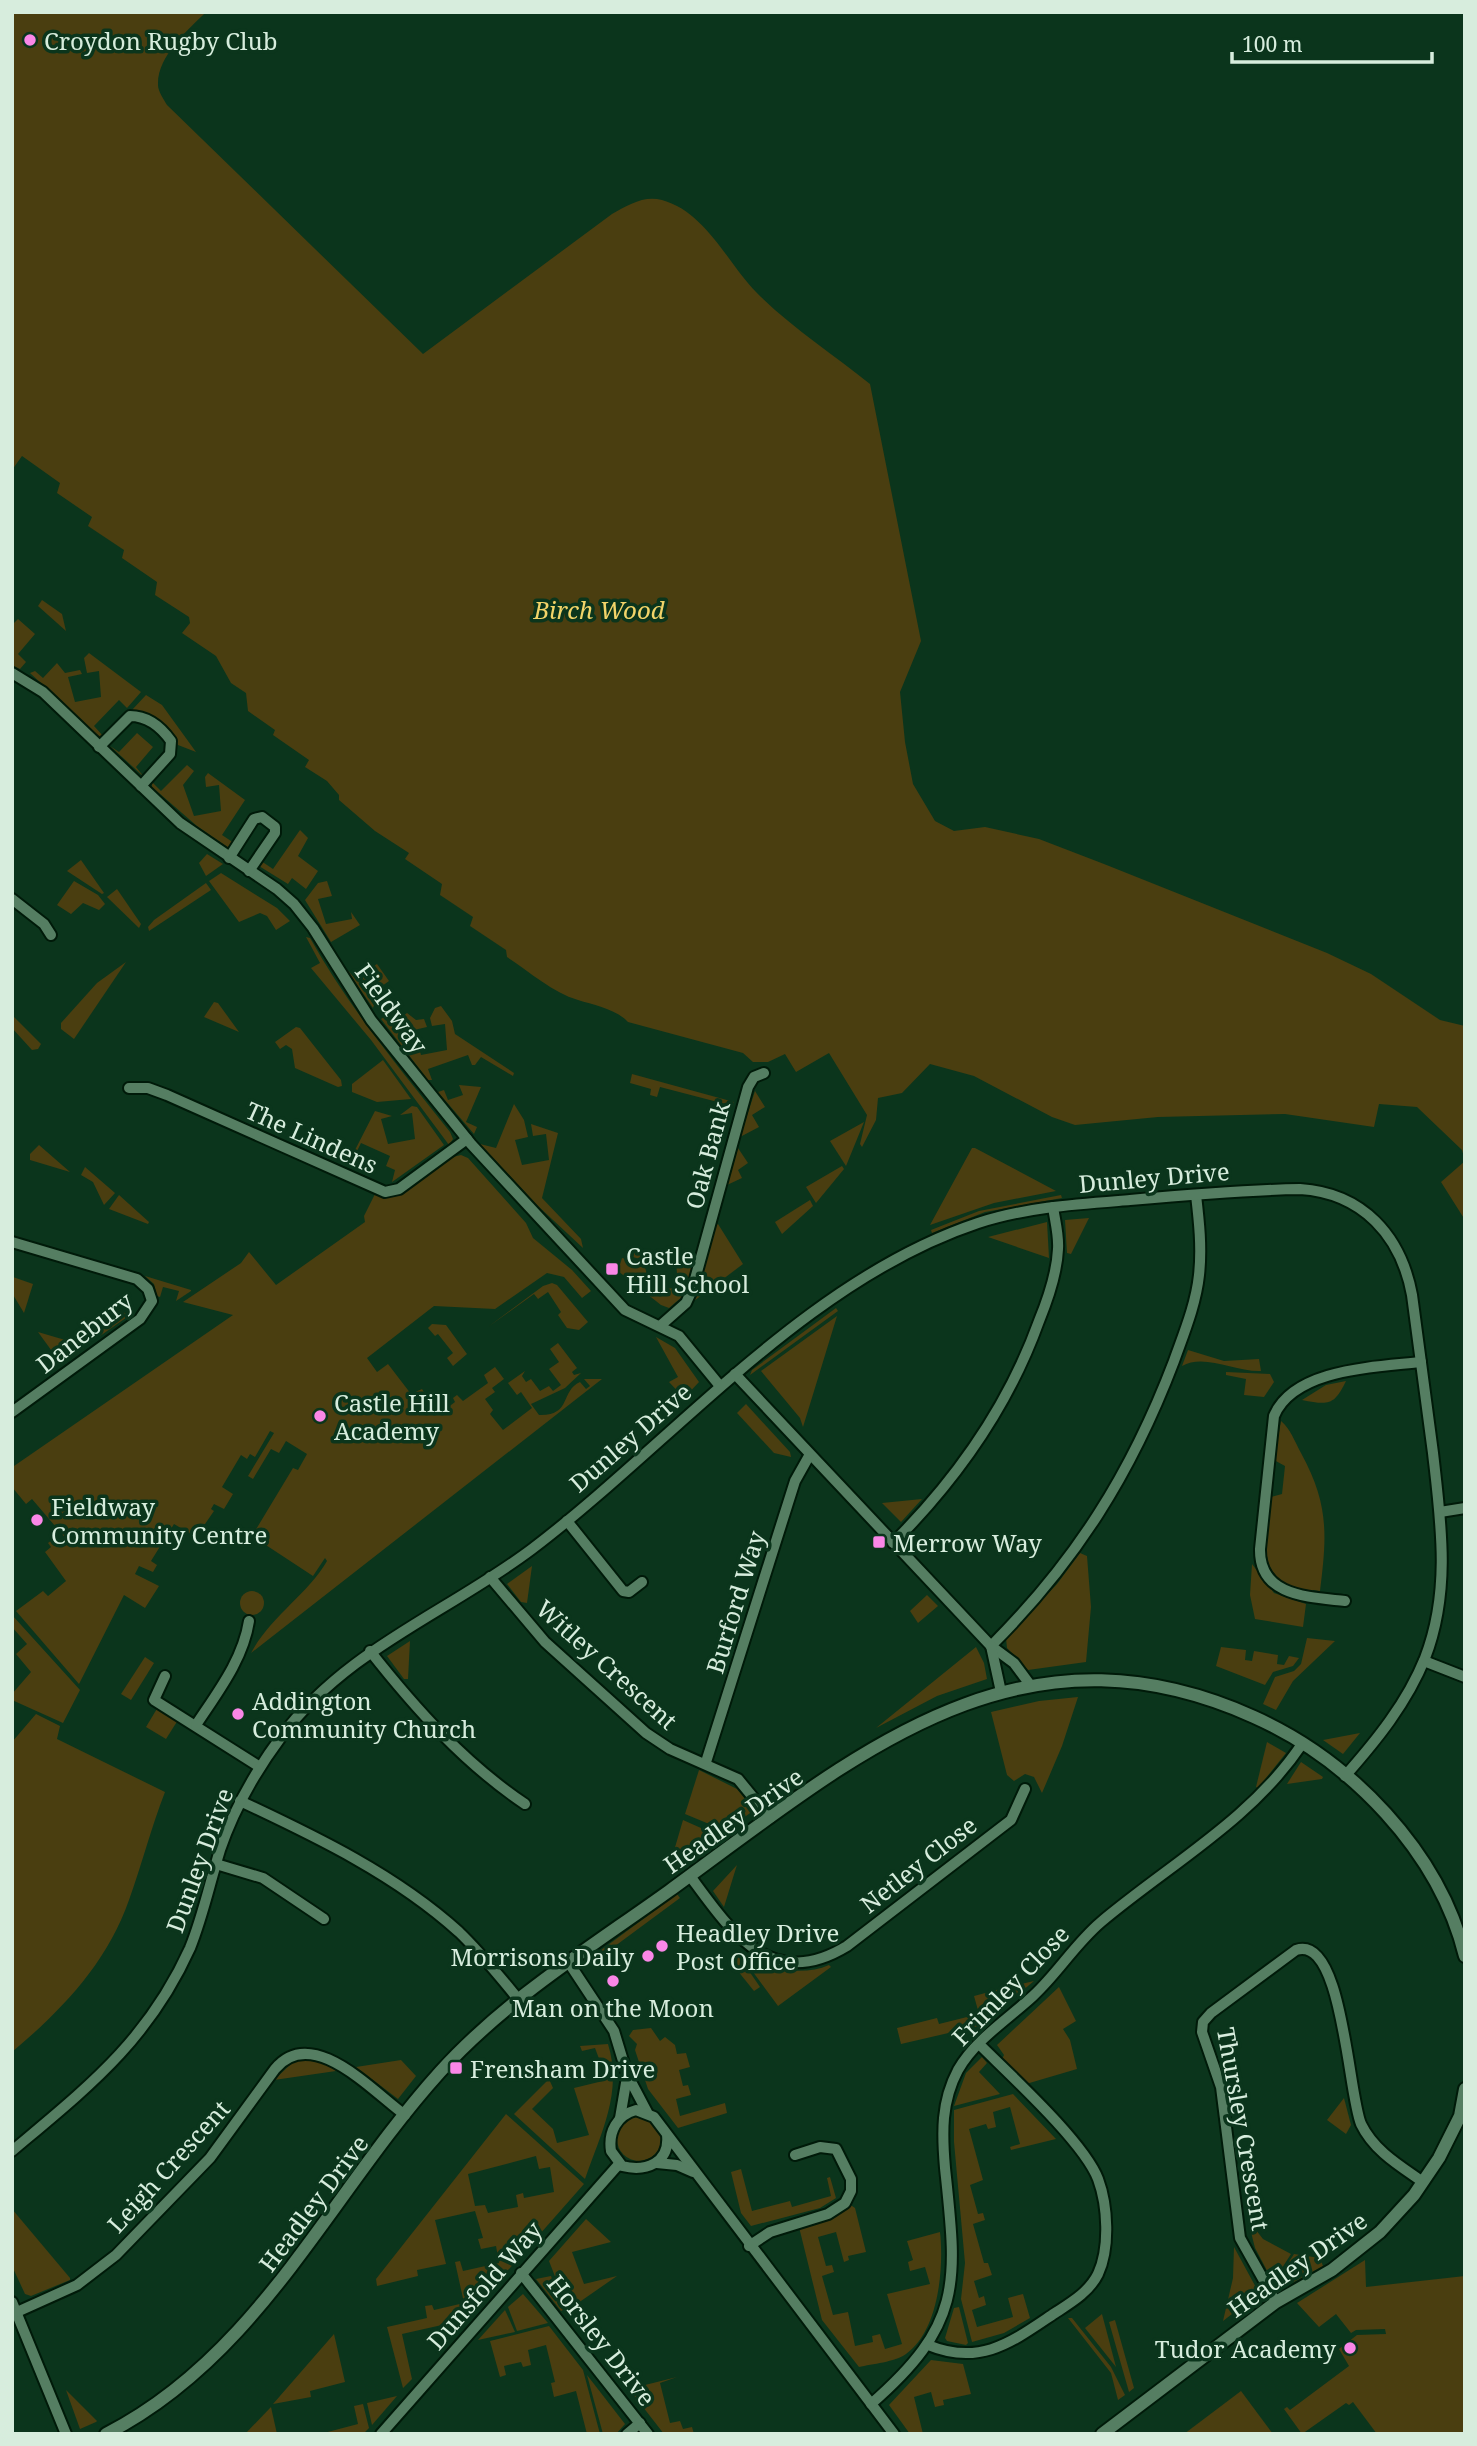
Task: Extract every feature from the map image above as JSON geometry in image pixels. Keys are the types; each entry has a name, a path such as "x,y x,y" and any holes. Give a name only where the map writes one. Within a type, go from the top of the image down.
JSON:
{"street":[{"name":"Fieldway","path":"12,673 43,692 180,823 285,896 307,919 371,1020 467,1139 625,1310 683,1340 720,1386"},
{"path":"99,747 130,716 146,719 160,729 171,741 170,754 141,786"},
{"path":"229,858 254,820 262,817 275,827 275,833 250,870"},
{"path":"12,899 44,924 51,934"},
{"name":"Oak Bank","path":"660,1326 690,1296 748,1087 754,1077 764,1073"},
{"name":"The Lindens","path":"129,1088 148,1088 167,1094 386,1192 399,1189 467,1139"},
{"name":"Dunley Drive","path":"12,2151 107,2070 148,2024 189,1950 216,1864 240,1801 260,1767 308,1704 370,1651 490,1577 566,1521 720,1386 831,1301 918,1248 983,1221 1053,1207 1196,1195 1313,1190 1343,1199 1369,1214 1390,1235 1408,1274 1440,1512 1442,1578 1437,1613 1424,1661 1395,1714 1345,1776"},
{"path":"990,1646 1045,1590 1081,1542 1122,1475 1150,1418 1183,1336 1198,1284 1200,1248 1196,1195"},
{"path":"893,1542 958,1471 1017,1375 1054,1278 1059,1246 1053,1207"},
{"name":"Danebury","path":"12,1242 137,1279 148,1289 152,1301 140,1319 12,1412"},
{"path":"1345,1601 1297,1595 1282,1590 1268,1577 1259,1554 1271,1431 1276,1411 1309,1384 1330,1374 1421,1362"},
{"path":"735,1374 990,1646 1014,1663 1031,1686"},
{"name":"Burford Way","path":"706,1762 795,1481 809,1456"},
{"path":"1440,1512 1465,1508"},
{"path":"566,1521 623,1591 629,1592 642,1581"},
{"name":"Witley Crescent","path":"490,1577 542,1639 641,1730 670,1749 706,1762 738,1779 771,1818"},
{"path":"196,1726 237,1661 245,1642 249,1621"},
{"path":"990,1646 1001,1692"},
{"path":"370,1651 433,1727 497,1784 525,1804"},
{"path":"1424,1661 1465,1677"},
{"path":"165,1676 154,1700 260,1767"},
{"name":"Headley Drive","path":"106,2434 166,2398 227,2345 261,2307 405,2116 465,2046 519,2000 771,1818 911,1726 960,1704 1031,1686 1108,1680 1175,1689 1245,1713 1302,1744 1345,1776 1382,1810 1425,1866 1452,1918 1465,1956"},
{"name":"Frimley Close","path":"871,2404 897,2382 928,2345 943,2316 953,2270 943,2117 957,2072 979,2044 1042,1988 1068,1955 1098,1925 1259,1798 1302,1744"},
{"name":"Netley Close","path":"690,1876 730,1930 752,1948 781,1959 818,1959 847,1946 1011,1820 1026,1789"},
{"path":"240,1801 336,1849 405,1890 459,1932 519,2000"},
{"path":"216,1864 263,1878 324,1919"},
{"name":"Thursley Crescent","path":"1276,2302 1247,2254 1236,2221 1221,2087 1202,2029 1205,2020 1214,2010 1296,1950 1308,1948 1315,1951 1327,1969 1336,1997 1352,2096 1361,2123 1379,2149 1423,2182"},
{"path":"569,1963 614,2031 627,2074 647,2112 687,2158 693,2172 894,2434"},
{"path":"928,2345 974,2353 1016,2340 1087,2290 1103,2259 1104,2202 1092,2166 979,2044"},
{"name":"Leigh Crescent","path":"14,2307 78,2285 121,2249 210,2158 275,2069 288,2057 305,2052 326,2057 405,2116"},
{"path":"627,2074 620,2118 610,2147 619,2164 640,2168 657,2163 681,2166 693,2172"},
{"name":"Headley Drive","path":"1102,2434 1276,2302 1332,2270 1360,2250 1392,2220 1423,2182 1462,2116 1465,2089"},
{"path":"620,2118 631,2112 647,2112"},
{"path":"657,2163 666,2153 667,2135"},
{"path":"749,2246 777,2229 828,2214 849,2198 851,2179 836,2149 820,2147 795,2155"},
{"name":"Dunsfold Way","path":"381,2434 619,2164"},
{"name":"Horsley Drive","path":"522,2273 648,2434"},
{"path":"14,2307 66,2434"},
{"path":"627,2434 640,2423"}],"green space":[{"name":"Birch Wood","path":"12,12 206,12 175,44 163,64 158,85 167,105 423,354 624,207 642,200 655,199 678,206 691,216 704,227 757,293 798,329 870,384 921,641 900,692 905,742 913,784 935,821 954,831 985,827 1039,839 1104,864 1327,953 1371,974 1440,1020 1465,1026 1465,1161 1462,1150 1417,1107 1379,1104 1374,1127 1285,1114 1158,1117 1075,1125 1052,1117 974,1076 930,1064 902,1093 878,1098 876,1120 862,1147 860,1144 867,1115 829,1053 796,1072 785,1054 768,1062 753,1062 743,1053 628,1022 611,1011 559,992 507,957 506,950 470,926 473,917 440,895 442,884 405,859 409,853 375,831 339,800 339,795 327,781 305,767 309,760 273,735 275,730 248,711 246,693 231,683 216,656 182,633 190,623 189,617 155,595 157,582 122,558 124,550 88,526 92,517 57,493 60,483 22,456 12,470"},
{"path":"42,600 62,614 66,631 38,606"},
{"path":"18,619 35,634 18,654 26,662 20,669 12,665 12,625"},
{"path":"89,653 141,692 127,708 119,700 94,726 104,737 101,738 30,673 35,671 43,678 57,663 65,673 80,670 82,674 68,677 75,702 101,697 99,671 87,673 84,658"},
{"path":"146,695 162,705 196,752 178,745 160,722 132,710"},
{"path":"137,733 153,747 136,767 144,777 110,746 119,752"},
{"path":"187,765 194,771 183,785 194,816 221,811 219,785 206,787 205,777 208,773 245,800 222,835 234,843 229,848 197,826 152,787 152,782 161,791"},
{"path":"300,830 308,838 298,856 318,871 306,889 292,878 288,884 259,866 261,861 273,869"},
{"path":"207,854 223,864 206,876 199,863"},
{"path":"81,860 104,893 67,871"},
{"path":"221,873 277,908 290,921 276,930 267,916 260,913 239,922 209,881"},
{"path":"74,881 98,895 105,904 99,910 83,903 71,914 57,905"},
{"path":"327,881 332,896 318,899 326,924 352,919 351,912 360,925 331,942 305,900 318,883"},
{"path":"206,883 211,890 149,931 148,927 154,920"},
{"path":"117,889 141,924 139,928 107,897"},
{"path":"306,937 310,938 341,989 376,1038 450,1132 453,1139 449,1145 371,1040 311,968 320,963"},
{"path":"126,962 74,1039 61,1029 61,1023 97,983"},
{"path":"377,964 389,981 368,996 373,1008 347,970 355,978"},
{"path":"214,1002 218,1003 239,1032 204,1017"},
{"path":"441,1006 452,1021 455,1034 514,1073 513,1076 481,1057 472,1065 468,1055 428,1069 432,1080 428,1080 381,1019 384,1017 391,1026 407,1013 416,1020 424,1019 427,1027 414,1030 421,1055 447,1050 445,1024 432,1026 430,1018 435,1008"},
{"path":"12,1015 41,1044 38,1049 32,1050 12,1028"},
{"path":"296,1027 300,1028 341,1080 342,1086 338,1087 295,1068 292,1049 286,1045 280,1049 275,1042"},
{"path":"383,1060 411,1099 377,1102 352,1092 352,1084"},
{"path":"632,1074 734,1102 733,1106 660,1087 657,1097 650,1095 651,1089 630,1083"},
{"path":"459,1085 481,1087 466,1122 477,1127 474,1134 438,1092 444,1090 448,1100 463,1095"},
{"path":"755,1091 765,1107 752,1115 759,1127 740,1137"},
{"path":"514,1104 524,1120 528,1137 515,1140 522,1165 549,1160 546,1134 533,1136 531,1124 558,1133 542,1198 581,1239 583,1248 538,1206 480,1144 496,1148"},
{"path":"412,1106 417,1107 444,1145 392,1182 395,1170 386,1166 390,1156 361,1143 356,1153 354,1152 375,1111 392,1116 381,1119 388,1144 415,1139 412,1113 400,1115"},
{"path":"864,1122 846,1166 830,1141"},
{"path":"39,1145 70,1172 30,1160 30,1154"},
{"path":"738,1148 748,1163 738,1170 742,1178 727,1185"},
{"path":"972,1148 1056,1191 994,1203 930,1225"},
{"name":"Castle Hill Academy","path":"461,1155 468,1158 526,1223 533,1238 572,1270 591,1291 582,1298 564,1277 547,1273 495,1309 434,1306 367,1358 377,1372 388,1364 411,1394 422,1389 429,1400 433,1399 443,1411 455,1402 453,1398 457,1395 463,1401 488,1383 484,1375 495,1367 504,1379 492,1388 495,1392 485,1399 493,1410 490,1414 503,1430 532,1408 521,1392 517,1395 508,1383 525,1371 522,1376 526,1382 531,1379 540,1391 549,1386 553,1391 561,1385 549,1369 559,1362 550,1349 558,1343 577,1368 572,1372 574,1375 581,1373 565,1388 531,1404 539,1415 557,1412 570,1391 580,1382 586,1389 590,1386 584,1379 602,1379 251,1653 268,1628 309,1585 327,1561 325,1558 313,1576 252,1536 293,1468 298,1470 307,1454 286,1441 279,1453 271,1449 253,1479 248,1476 274,1433 270,1431 255,1457 250,1454 247,1459 241,1455 222,1487 233,1494 224,1509 214,1504 211,1509 214,1511 196,1537 174,1524 151,1561 157,1565 153,1572 139,1566 135,1574 159,1586 145,1608 124,1595 79,1684 16,1611 43,1591 48,1596 66,1581 45,1552 51,1547 48,1543 56,1537 62,1544 67,1540 32,1499 26,1504 12,1487 14,1466 233,1315 183,1302 241,1263 249,1252 276,1285 365,1222 364,1216 375,1194 399,1194 439,1165"},
{"path":"1465,1161 1465,1220 1441,1182"},
{"path":"842,1166 844,1169 816,1203 806,1187"},
{"path":"85,1167 115,1193 104,1205 93,1182 81,1175"},
{"path":"119,1195 149,1222 148,1224 109,1209"},
{"path":"1061,1195 1062,1198 985,1212 932,1233 931,1230 979,1211"},
{"path":"810,1200 813,1206 782,1234 775,1222"},
{"path":"1089,1218 1071,1254 1067,1253 1065,1220"},
{"path":"1047,1222 1049,1258 988,1237"},
{"path":"718,1224 743,1264 694,1301 716,1225"},
{"path":"635,1250 693,1265 683,1296 669,1308 661,1305 618,1271 622,1258 644,1264 652,1292 678,1287 676,1261 649,1262 633,1257"},
{"path":"145,1276 191,1291 176,1301 179,1291 163,1287 160,1297 157,1296 154,1284"},
{"path":"13,1277 33,1284 24,1313 12,1293"},
{"path":"552,1283 557,1285 588,1322 579,1330 567,1328 558,1315 561,1312 548,1292 538,1299 534,1294 488,1327 543,1286"},
{"path":"109,1307 130,1315 100,1336"},
{"path":"836,1308 838,1311 750,1375 752,1370"},
{"path":"837,1316 803,1427 800,1418 761,1371"},
{"path":"432,1324 446,1325 467,1354 453,1366 447,1358 453,1353 438,1334 435,1336 428,1328"},
{"path":"38,1332 82,1345 84,1348 62,1365"},
{"path":"656,1337 675,1348 699,1382 684,1398 669,1382 678,1377"},
{"path":"1188,1350 1224,1361 1259,1359 1261,1371 1200,1361 1182,1366"},
{"path":"1226,1372 1270,1374 1274,1382 1264,1397 1244,1395 1246,1379 1226,1375"},
{"path":"1346,1381 1338,1395 1329,1402 1302,1400 1326,1385"},
{"path":"746,1404 790,1452 791,1457 774,1453 737,1413"},
{"path":"1281,1421 1290,1431 1310,1471 1324,1520 1320,1591 1313,1590 1312,1593 1293,1588 1280,1580 1272,1570 1268,1558 1266,1545 1271,1497 1282,1494 1285,1466 1274,1460"},
{"path":"922,1499 901,1522 882,1503"},
{"path":"1080,1553 1087,1556 1091,1607 1086,1662 1028,1670 1007,1648 1006,1638 1057,1584"},
{"path":"1252,1564 1274,1593 1306,1604 1303,1627 1255,1619 1250,1595"},
{"path":"532,1566 527,1603 521,1602 507,1584"},
{"path":"252,1591 260,1595 264,1603 260,1611 252,1615 244,1611 240,1603 244,1595"},
{"path":"927,1595 938,1606 918,1623 910,1611"},
{"path":"12,1615 80,1690 63,1723 12,1700 12,1694 31,1672 16,1654 27,1644 12,1627"},
{"path":"1307,1638 1335,1641 1293,1681 1276,1710 1263,1704 1275,1677 1294,1671 1301,1664"},
{"path":"410,1641 408,1679 404,1679 387,1656"},
{"path":"976,1647 984,1663 987,1679 937,1696 876,1728"},
{"path":"1221,1647 1246,1650 1245,1660 1252,1661 1254,1651 1278,1655 1277,1664 1284,1665 1289,1656 1299,1658 1293,1666 1273,1672 1265,1685 1216,1666"},
{"path":"145,1657 154,1663 131,1700 121,1694"},
{"path":"1078,1697 1062,1746 1042,1793 1034,1777 1025,1774 1014,1781 1007,1775 991,1712 1039,1701"},
{"path":"158,1707 178,1720 166,1739 146,1727"},
{"path":"36,1714 60,1726 57,1739 165,1792 129,1900 108,1944 81,1984 65,2002 12,2052 12,1742"},
{"path":"1360,1733 1343,1754 1323,1740"},
{"path":"1267,1742 1286,1753 1258,1788 1256,1787"},
{"path":"1301,1762 1323,1777 1322,1779 1287,1784"},
{"path":"699,1770 737,1789 754,1810 726,1831 685,1814"},
{"path":"683,1820 719,1836 675,1866 671,1861"},
{"path":"737,1865 736,1868 724,1907 713,1891"},
{"path":"677,1894 680,1898 588,1966 585,1962"},
{"path":"736,1952 760,1987 754,1991 729,1960"},
{"path":"745,1955 786,1970 819,1969 829,1965 831,1967 778,2006 742,1957"},
{"path":"1034,1981 997,2012 992,1991"},
{"path":"1059,1987 1076,2021 1063,2029 1070,2040 1077,2069 1026,2084 1002,2059 1004,2055 997,2045"},
{"path":"989,1992 994,2015 983,2025 901,2044 897,2028 937,2018 939,2024 979,2014 974,1996"},
{"path":"651,2028 660,2041 665,2037 675,2045 677,2054 686,2053 690,2067 679,2070 683,2086 688,2085 691,2095 676,2099 680,2116 725,2103 727,2113 678,2128 648,2089 635,2050 637,2044 629,2036 633,2030"},
{"path":"608,2044 612,2062 612,2096 585,2179 514,2114 549,2079 553,2088 532,2109 553,2129 557,2143 589,2135 574,2088 607,2080 595,2048 582,2051 580,2046"},
{"path":"982,2057 987,2063 979,2072 1000,2094 954,2106 966,2073"},
{"path":"304,2058 324,2063 336,2071 274,2080 293,2062"},
{"path":"401,2060 416,2076 398,2099 356,2067"},
{"path":"1013,2094 1056,2139 1011,2150 1010,2147 1020,2144 1010,2107 993,2112 996,2127 988,2129 986,2124 969,2129 983,2180 970,2185 978,2214 983,2213 985,2220 973,2224 984,2263 988,2263 992,2275 974,2281 979,2298 984,2296 986,2305 972,2310 977,2327 1013,2317 1008,2298 1023,2294 1030,2318 1004,2333 972,2342 961,2299 965,2263 954,2142 954,2110"},
{"path":"1344,2098 1351,2125 1346,2134 1327,2120"},
{"path":"506,2114 584,2184 464,2320 402,2334 412,2379 403,2388 387,2327 427,2318 425,2306 432,2305 434,2310 464,2303 455,2262 460,2261 463,2271 499,2263 496,2246 481,2249 478,2239 483,2238 475,2211 435,2220 446,2264 417,2270 418,2276 377,2286 376,2279","holes":["536,2156 539,2169 550,2167 554,2192 524,2198 523,2193 516,2195 518,2207 488,2213 485,2205 475,2206 468,2174"]},
{"path":"639,2117 648,2118 655,2123 660,2130 660,2148 655,2155 648,2160 639,2161 630,2160 623,2155 618,2148 617,2139 618,2130 623,2123 630,2118"},
{"path":"741,2169 752,2211 790,2201 792,2207 831,2196 827,2178 830,2177 836,2198 820,2208 751,2226 741,2213 731,2172"},
{"path":"849,2204 855,2208 866,2252 848,2256 849,2260 844,2262 836,2232 818,2237 826,2266 832,2265 834,2272 822,2276 833,2315 848,2312 855,2346 873,2342 872,2336 880,2334 885,2349 902,2344 887,2294 930,2284 925,2267 910,2271 908,2262 913,2260 907,2241 940,2232 941,2246 937,2298 926,2330 917,2344 896,2359 859,2367 822,2320 799,2227 833,2218"},
{"path":"12,2209 70,2280 31,2296 25,2294 12,2266"},
{"path":"586,2219 611,2242 572,2252 584,2284 617,2276 568,2310 549,2261"},
{"path":"1248,2220 1263,2239 1291,2254 1273,2282 1255,2248"},
{"path":"1234,2247 1259,2293 1223,2321 1233,2278"},
{"path":"1294,2254 1320,2258 1323,2266 1279,2290 1274,2284"},
{"path":"1365,2260 1366,2287 1465,2276 1465,2434 1377,2434 1353,2402 1349,2405 1346,2403 1302,2434 1284,2409 1287,2407 1290,2410 1349,2366 1339,2349 1357,2335 1386,2334 1385,2329 1356,2330 1351,2333 1336,2314 1319,2327 1297,2303"},
{"path":"551,2276 563,2310 561,2311 536,2279"},
{"path":"523,2294 548,2323 517,2331 508,2307"},
{"path":"959,2307 968,2343 966,2345 947,2341 945,2338 954,2308"},
{"path":"505,2310 515,2332 478,2340"},
{"path":"1102,2314 1116,2367 1085,2328"},
{"path":"1068,2318 1072,2318 1111,2367 1125,2395 1118,2400 1111,2373"},
{"path":"1115,2320 1134,2388 1129,2392 1109,2322"},
{"path":"549,2326 583,2370 600,2434 587,2434 576,2391 554,2397 551,2383 555,2382 546,2345 528,2350 531,2365 523,2367 521,2362 504,2366 506,2375 500,2377 490,2341"},
{"path":"334,2334 345,2382 310,2391 311,2397 273,2404"},
{"path":"931,2360 963,2364 971,2394 943,2400 944,2405 935,2407 931,2392 914,2397 923,2434 910,2434 889,2405"},
{"path":"587,2375 625,2424 616,2434 603,2434"},
{"path":"677,2377 660,2383 670,2423 680,2421 683,2429 692,2427 694,2434 664,2434 629,2389"},
{"path":"66,2390 97,2421 96,2422 80,2429"},
{"path":"1241,2391 1273,2434 1184,2434"},
{"path":"397,2396 372,2425 367,2403"},
{"path":"363,2404 369,2428 363,2434 320,2434 358,2424 354,2406"},
{"path":"271,2407 277,2434 245,2434"}],"place":[{"name":"Croydon Rugby Club","path":"30,40"},
{"name":"Castle Hill School","path":"612,1269"},
{"name":"Castle Hill Academy","path":"320,1416"},
{"name":"Fieldway Community Centre","path":"37,1520"},
{"name":"Merrow Way","path":"879,1542"},
{"name":"Addington Community Church","path":"238,1714"},
{"name":"Headley Drive Post Office","path":"662,1946"},
{"name":"Morrisons Daily","path":"648,1956"},
{"name":"Man on the Moon","path":"613,1981"},
{"name":"Frensham Drive","path":"456,2068"},
{"name":"Tudor Academy","path":"1350,2348"}]}
